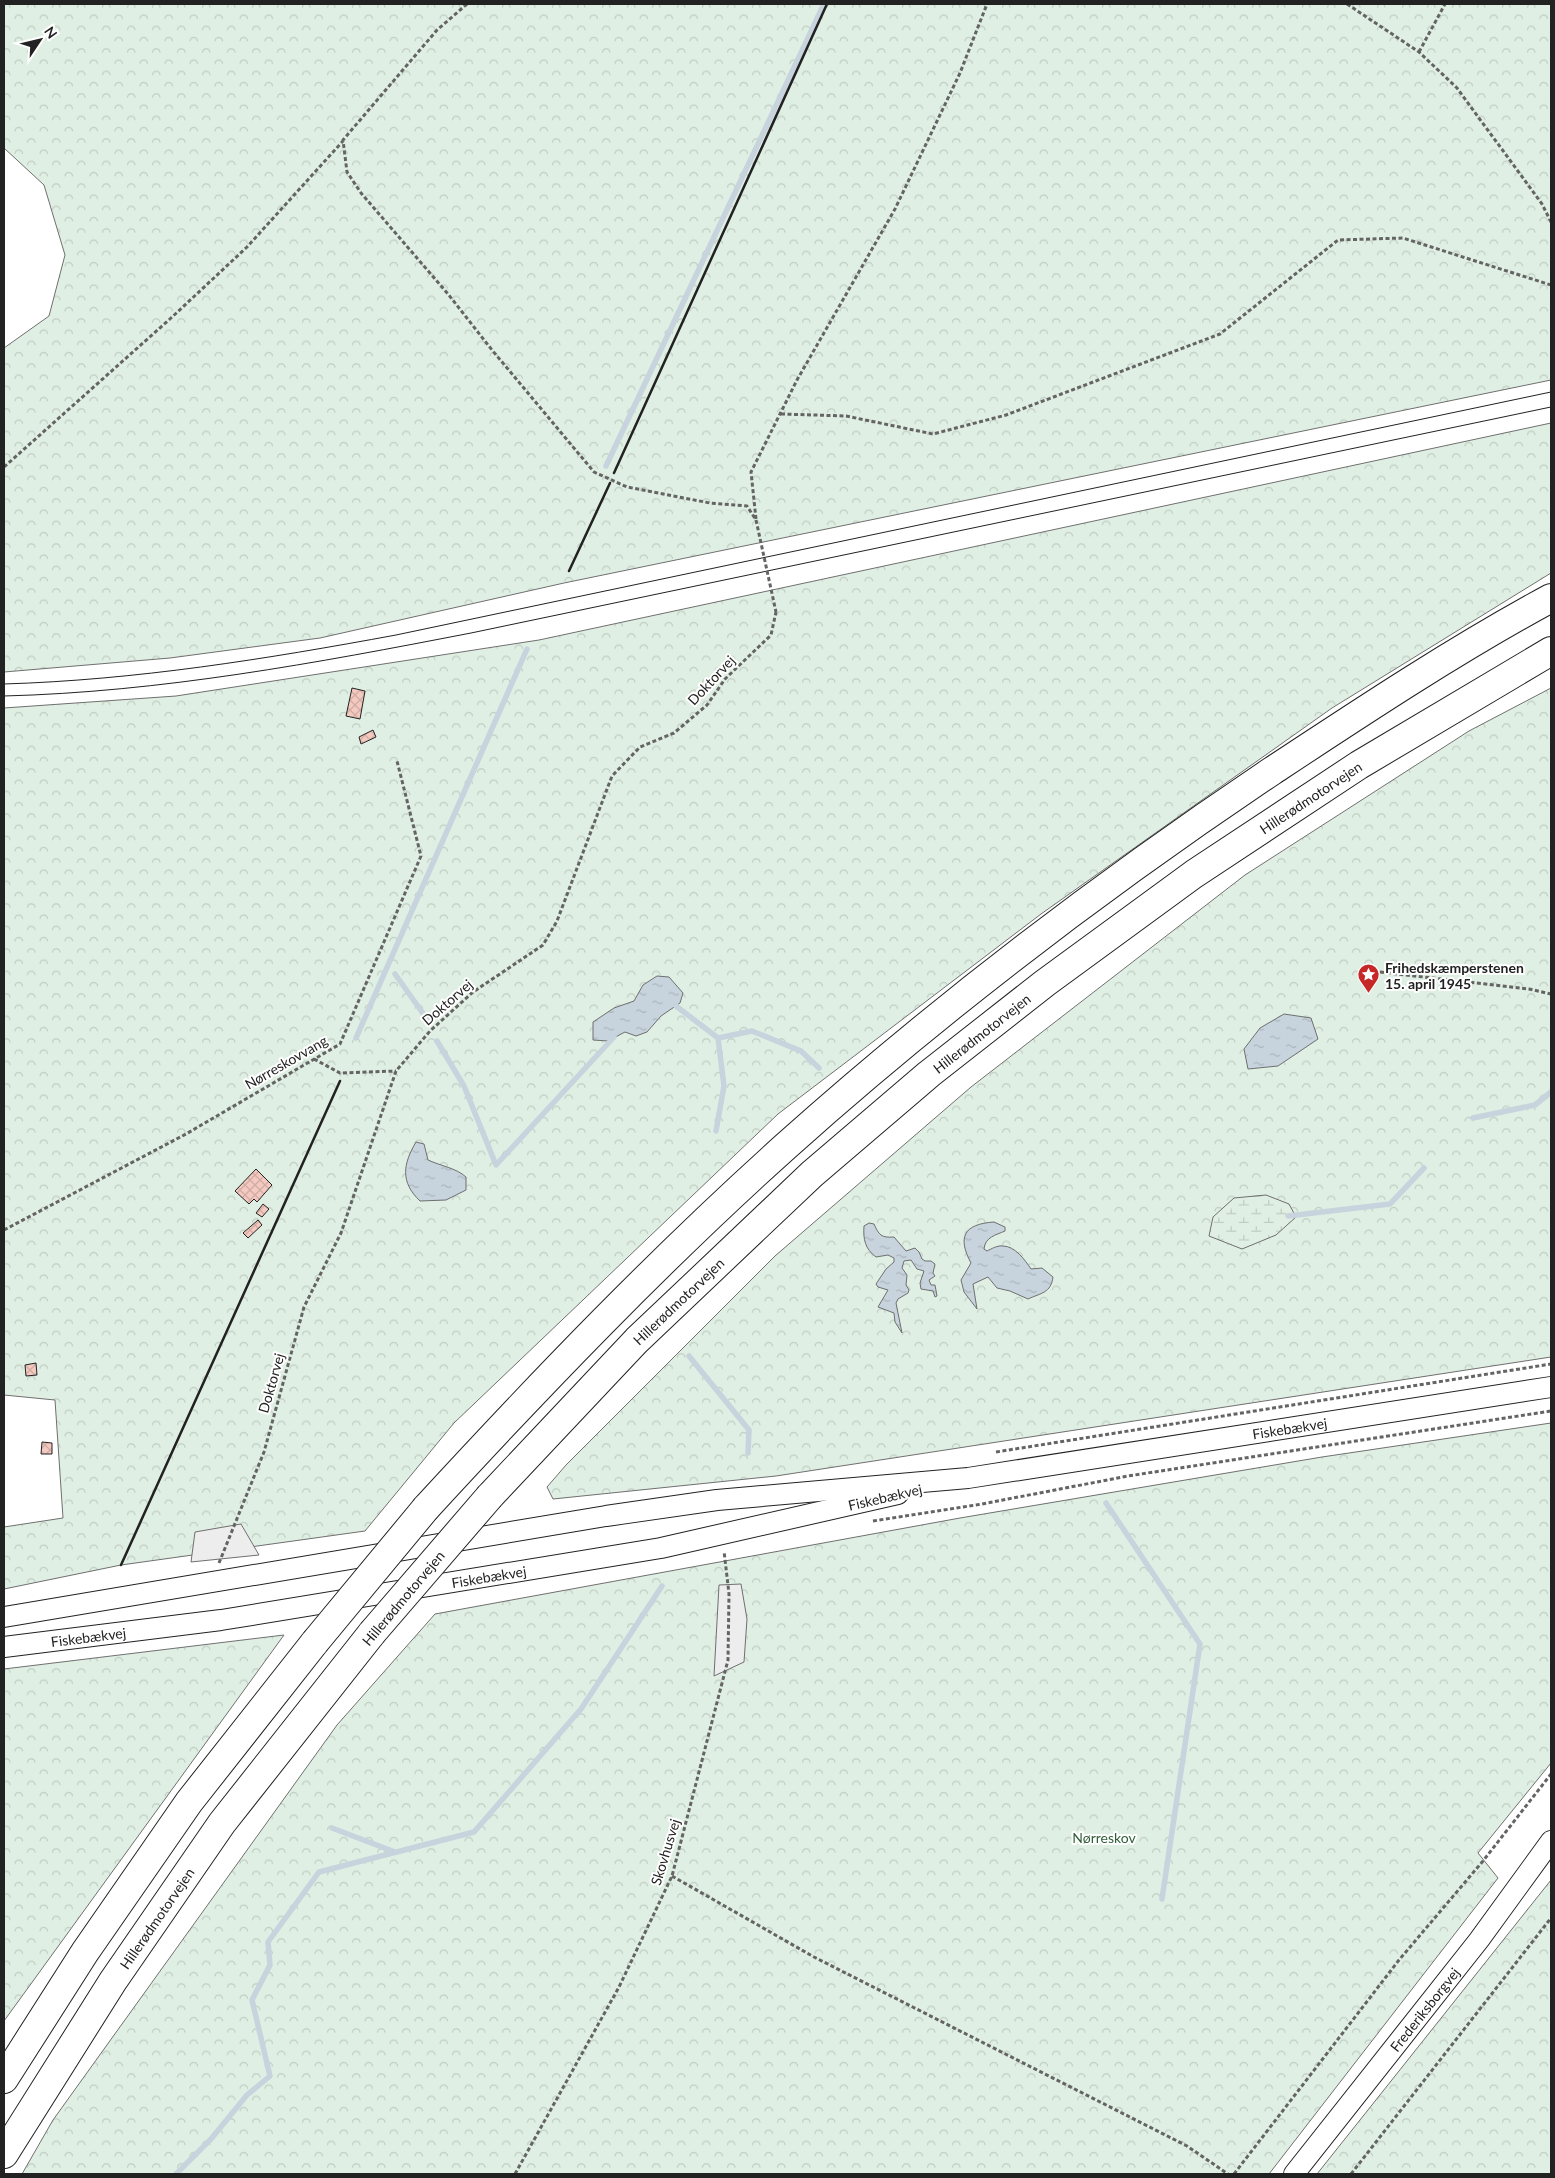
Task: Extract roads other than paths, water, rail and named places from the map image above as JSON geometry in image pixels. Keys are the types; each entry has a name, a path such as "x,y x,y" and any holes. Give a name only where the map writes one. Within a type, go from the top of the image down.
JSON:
{"highway":[{"path":"4,2079 85,1952 189,1802 315,1642 426,1508 520,1406 612,1311 785,1147 907,1042 1019,953 1172,838 1343,724 1516,617 1551,598"},
{"name":"Hillerødmotorvejen","path":"4,2154 113,1981 222,1823 372,1633 490,1496 561,1419 644,1334 812,1174 929,1074 1045,984 1194,874 1359,765 1551,651"}],"street":[{"name":"Fiskebækvej","path":"4,1617 212,1580 596,1517 717,1500 968,1478 1551,1387"},
{"name":"Fiskebækvej","path":"4,1647 220,1620 661,1548 968,1478"},
{"name":"Frederiksborgvej","path":"1294,2174 1479,1940 1551,1841"}],"water":[{"path":"657,976 669,977 683,993 680,1003 661,1016 647,1032 636,1036 625,1032 608,1041 593,1040 593,1022 614,1008 634,1001 643,985"},
{"path":"1284,1014 1311,1018 1318,1039 1278,1066 1248,1069 1244,1049 1260,1028"},
{"path":"416,1142 424,1144 428,1160 453,1169 466,1177 466,1190 446,1200 420,1201 409,1187 406,1173 408,1158"},
{"path":"994,1222 1005,1227 1005,1231 989,1239 984,1249 987,1251 999,1246 1012,1248 1031,1269 1042,1268 1053,1277 1048,1289 1028,1299 1010,1291 997,1288 988,1277 973,1284 977,1309 964,1292 961,1280 971,1263 964,1246 964,1239 970,1229 984,1223"},
{"path":"869,1223 874,1224 881,1235 894,1237 906,1251 915,1248 922,1259 935,1264 933,1273 935,1276 929,1280 931,1285 935,1285 937,1296 935,1297 933,1291 921,1289 920,1283 924,1271 917,1269 911,1260 904,1261 902,1268 907,1275 906,1285 909,1290 896,1303 902,1333 895,1322 894,1313 878,1307 888,1290 878,1287 876,1284 886,1269 894,1262 894,1258 888,1255 876,1257 869,1251 864,1239 864,1226"}],"waterway":[{"path":"606,466 824,4"},
{"path":"356,1038 527,649"},
{"path":"395,974 427,1019"},
{"path":"676,1006 718,1038 724,1086 716,1131"},
{"path":"718,1038 752,1031 801,1051 819,1068"},
{"path":"437,1041 464,1086 496,1165 614,1037"},
{"path":"1473,1118 1535,1105 1551,1092"},
{"path":"1288,1216 1390,1204 1424,1168"},
{"path":"689,1356 749,1430 748,1453"},
{"path":"1106,1503 1200,1644 1162,1899"},
{"path":"176,2174 211,2139 247,2095 270,2076 252,2000 270,1965 268,1942 319,1872 474,1832 581,1709 662,1586"},
{"path":"332,1828 395,1852"}],"tram line":[{"path":"4,684 103,678 201,667 396,635 1551,392"},
{"path":"4,696 121,689 180,682 297,665 413,644 1551,407"}],"place":[{"name":"Frihedskæmperstenen 15. april 1945","path":"1369,994"}],"park label":[{"name":"Nørreskov","path":"1104,1837"}]}
